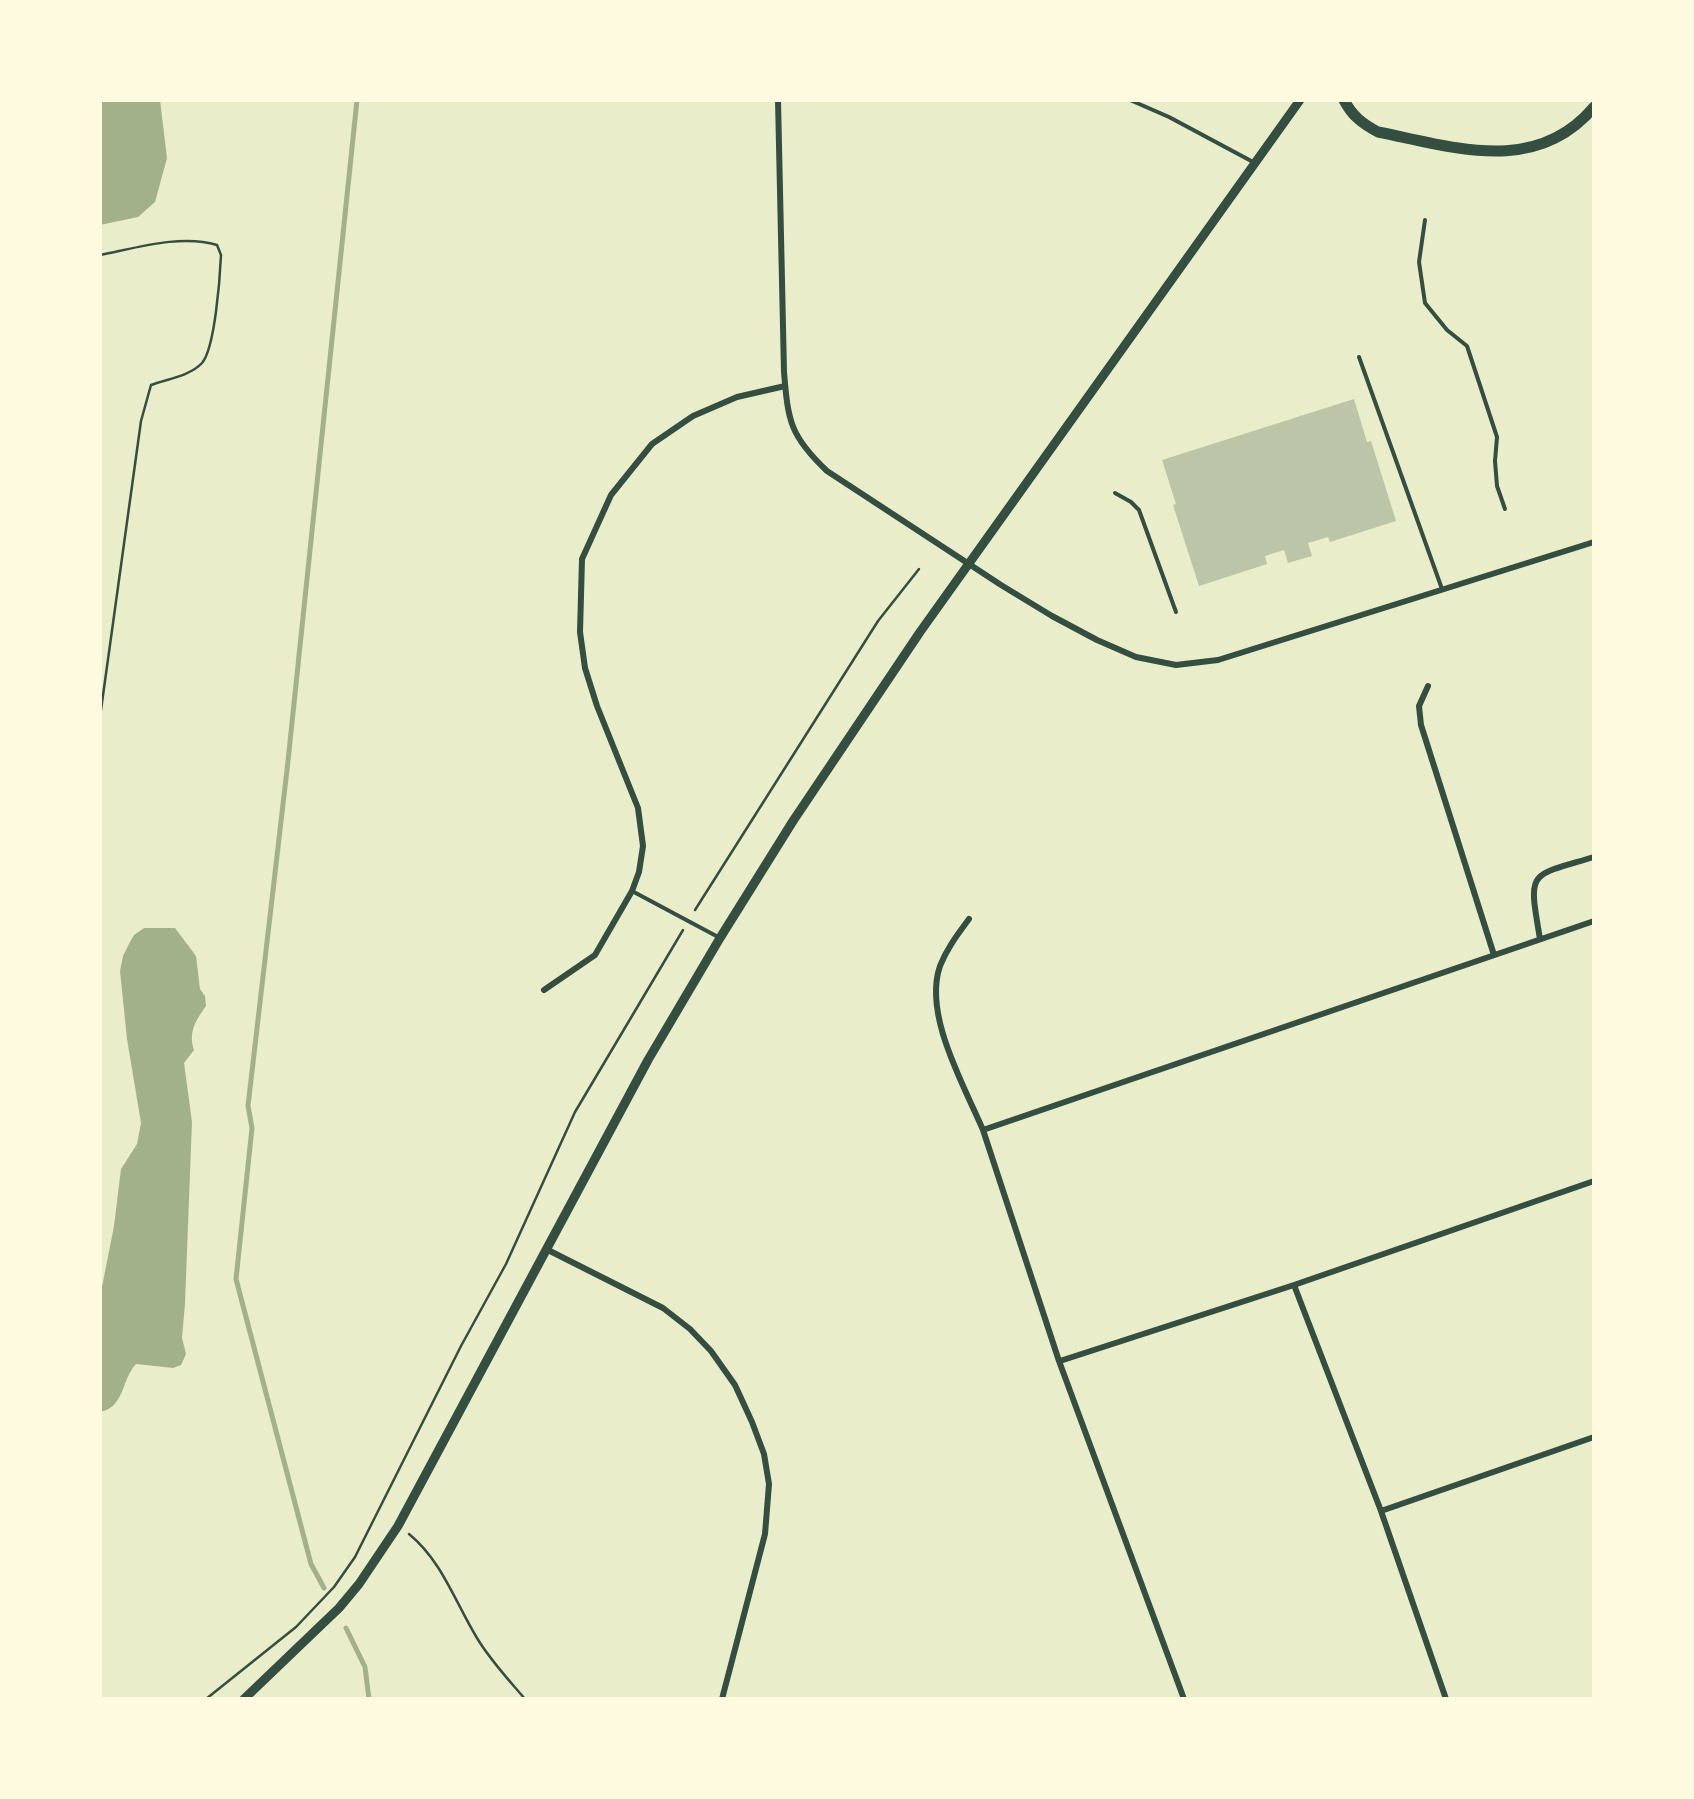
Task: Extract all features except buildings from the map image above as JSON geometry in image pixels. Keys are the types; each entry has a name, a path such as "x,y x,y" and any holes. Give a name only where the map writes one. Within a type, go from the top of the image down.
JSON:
{"highway":[{"path":"1344,100 1364,125 1378,132 1501,152 1533,149 1563,134 1594,107"}],"street":[{"path":"778,100 786,386 793,431 826,471 1052,616 1136,657 1176,665 1218,660 1594,542"},
{"path":"244,1699 340,1608 398,1526 640,1075 720,938 920,632 1300,100"},
{"path":"544,990 595,955 632,891 644,846 638,808 585,668 580,632 582,560 611,495 652,444 693,416 737,397 786,386"},
{"path":"1428,686 1420,706 1420,725 1494,955"},
{"path":"1540,939 1532,892 1535,881 1544,872 1594,856"},
{"path":"969,919 948,948 939,969 935,994 945,1041 983,1130 1059,1361 1184,1699"},
{"path":"983,1130 1594,921"},
{"path":"1059,1361 1594,1181"},
{"path":"546,1249 663,1308 690,1329 736,1385 752,1422 764,1454 769,1484 765,1534 722,1699"},
{"path":"1294,1285 1381,1511 1446,1699"},
{"path":"1381,1511 1594,1438"}],"lane":[{"path":"1130,100 1256,164"},
{"path":"1424,220 1419,262 1425,303 1447,330 1468,346 1497,437 1495,461 1505,509"},
{"path":"1359,357 1442,590"},
{"path":"1115,493 1139,510 1176,612"},
{"path":"632,891 720,938"}],"path":[{"path":"100,255 205,241 217,245 221,255 206,356 191,371 151,385 141,421 100,717"},
{"path":"206,1699 296,1627 355,1558 506,1264 575,1112 688,922 878,621 919,569"},
{"path":"398,1526 423,1545 436,1562 480,1643 526,1699"}],"shaded area":[{"path":"100,100 160,100 167,158 155,202 138,217 100,225"},
{"path":"144,928 175,928 196,956 206,1006 193,1032 194,1050 184,1063 192,1122 182,1338 186,1354 181,1365 173,1368 136,1364 114,1405 100,1412 100,1297 121,1169 137,1144 141,1123 120,971 130,942"}],"waterway":[{"path":"324,1588 311,1564 236,1279 252,1128 248,1106 357,100"},
{"path":"346,1628 365,1667 369,1699"}]}
